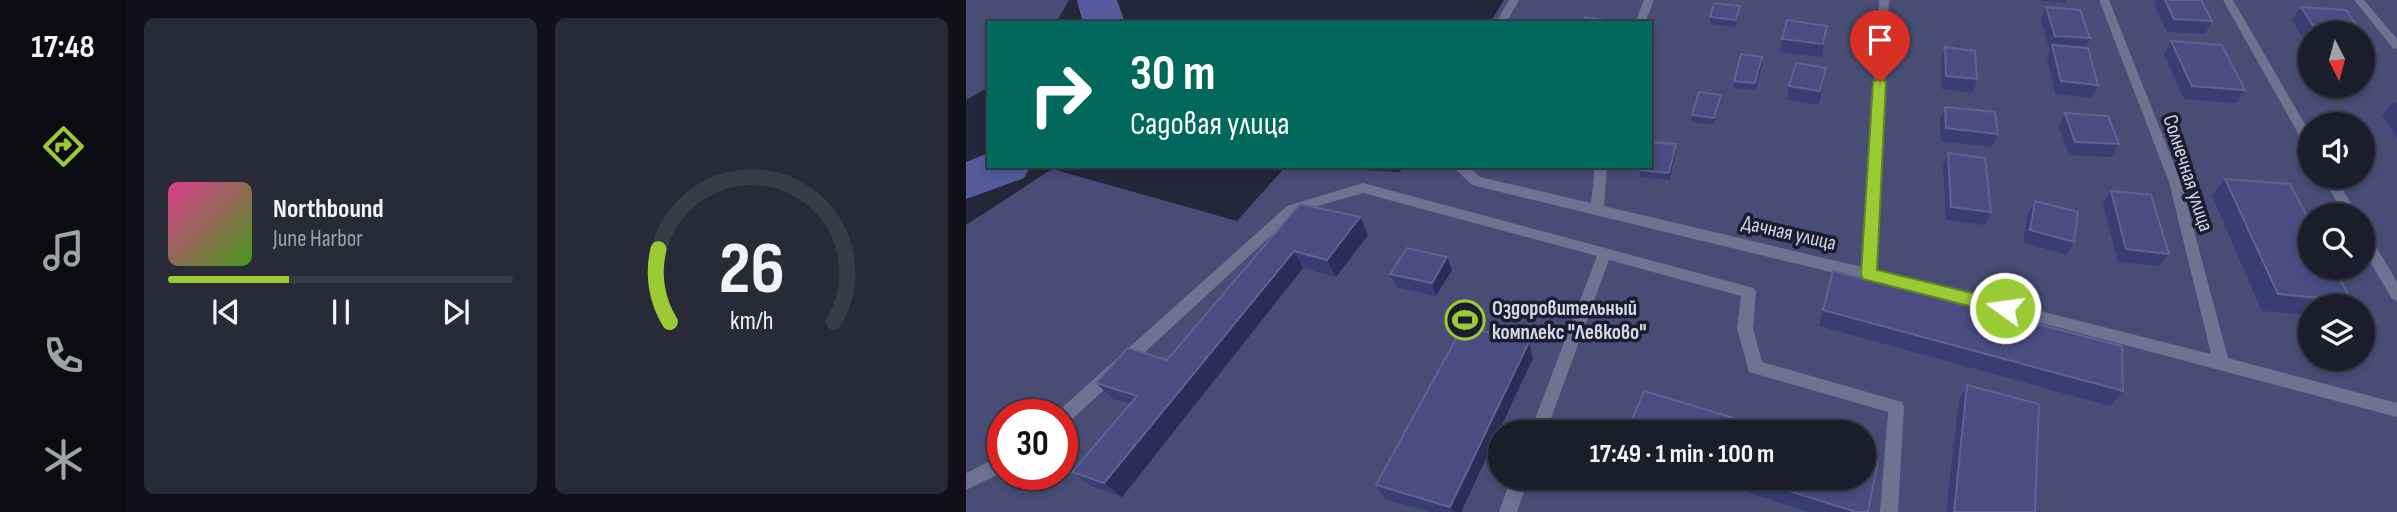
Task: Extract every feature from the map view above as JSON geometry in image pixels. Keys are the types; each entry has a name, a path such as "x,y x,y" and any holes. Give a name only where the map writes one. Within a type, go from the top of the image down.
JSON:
{"street":[{"path":"1501,21 1514,0"},
{"path":"1641,21 1649,0"},
{"path":"1869,274 1884,0"},
{"name":"Солнечная улица","path":"2104,0 2175,183 2221,362"},
{"path":"2228,0 2298,123"},
{"path":"2359,0 2397,46"},
{"name":"Дачная улица","path":"1460,168 1476,181 1869,274 2221,362 2397,410"},
{"path":"1597,209 1601,168"},
{"path":"1078,403 1292,209 1363,188 1749,292 1745,328 1755,367 1896,407 1889,512"},
{"path":"1542,420 1605,253"},
{"path":"2375,257 2397,295"},
{"path":"966,482 987,471"},
{"path":"1508,512 1516,490"}],"shaded area":[{"path":"966,0 1069,0 1057,21 987,21 987,88 966,100"},
{"path":"1504,0 2397,0 2397,512 966,512 966,225 1052,169 1237,221 1284,168 1400,172 1403,168 1652,168 1652,21 1491,21"}],"building":[{"path":"2165,0 2201,0 2212,21 2174,19"},
{"path":"1714,3 1740,6 1736,20 1710,17"},
{"path":"2046,7 2080,10 2090,38 2055,36"},
{"path":"2301,7 2346,10 2353,21 2310,21"},
{"path":"1585,17 1614,21 1582,21"},
{"path":"1787,20 1827,26 1823,44 1782,39"},
{"path":"2171,41 2222,45 2245,90 2192,86"},
{"path":"2052,45 2088,48 2098,85 2061,81"},
{"path":"1945,47 1975,51 1977,79 1946,76"},
{"path":"1741,54 1762,57 1755,83 1734,81"},
{"path":"1796,63 1826,68 1820,91 1789,86"},
{"path":"1699,92 1721,95 1714,118 1692,115"},
{"path":"1945,107 1995,112 1998,134 1946,128"},
{"path":"2065,113 2108,116 2119,144 2075,142"},
{"path":"1652,142 1676,144 1669,173 1640,170 1652,168"},
{"path":"1948,153 1985,158 1991,212 1951,207"},
{"path":"2225,179 2290,184 2300,203 2298,280 2341,280 2348,294 2278,294"},
{"path":"2111,191 2151,195 2169,254 2126,249"},
{"path":"2035,201 2078,212 2074,242 2030,230"},
{"path":"1300,204 1360,217 1327,260 1294,251 1104,483 1078,474 1078,465 1137,396 1096,383 1128,348 1167,360"},
{"path":"1407,248 1447,257 1432,283 1390,274"},
{"path":"1833,271 2122,346 2123,391 1823,310"},
{"path":"1463,326 1529,342 1492,420 1488,420 1488,428 1450,507 1376,485"},
{"path":"1967,385 2039,404 2035,512 1954,512"},
{"path":"1644,391 1741,420 1632,420"},
{"path":"1786,490 1872,490 1868,512 1856,512"}],"waterway":[{"path":"1097,0 1103,21"},
{"path":"966,181 1001,168"}],"place":[{"name":"Оздоровительный комплекс \"Левково\"","path":"1465,320"}],"route":[{"path":"1880,82 1869,274 2005,308"}]}
